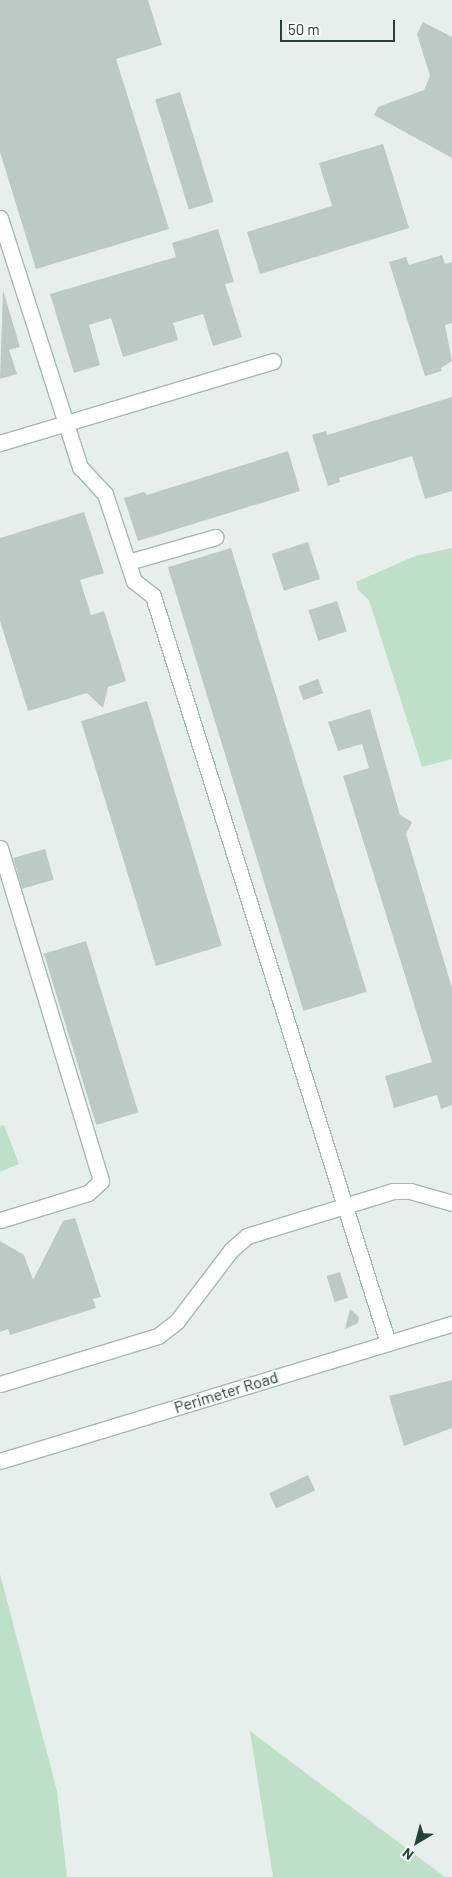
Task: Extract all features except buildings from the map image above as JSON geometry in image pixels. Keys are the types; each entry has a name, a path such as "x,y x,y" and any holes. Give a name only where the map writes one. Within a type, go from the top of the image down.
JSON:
{"street":[{"path":"0,218 80,467 105,494 134,581 153,596 388,1343"},
{"path":"0,442 273,361"},
{"path":"128,562 215,537"},
{"path":"0,848 101,1181 88,1193 0,1220"},
{"path":"0,1384 158,1336 177,1321 231,1250 247,1236 298,1218 346,1207 393,1191 410,1191 452,1203"},
{"name":"Perimeter Road","path":"0,1461 452,1324"}],"green space":[{"path":"452,548 452,759 422,767 369,600 358,590 356,582 415,556"},
{"path":"4,1125 19,1164 0,1172 0,1126"},
{"path":"0,1574 57,1791 67,1877 0,1877"},
{"path":"250,1731 445,1877 273,1877"}]}
